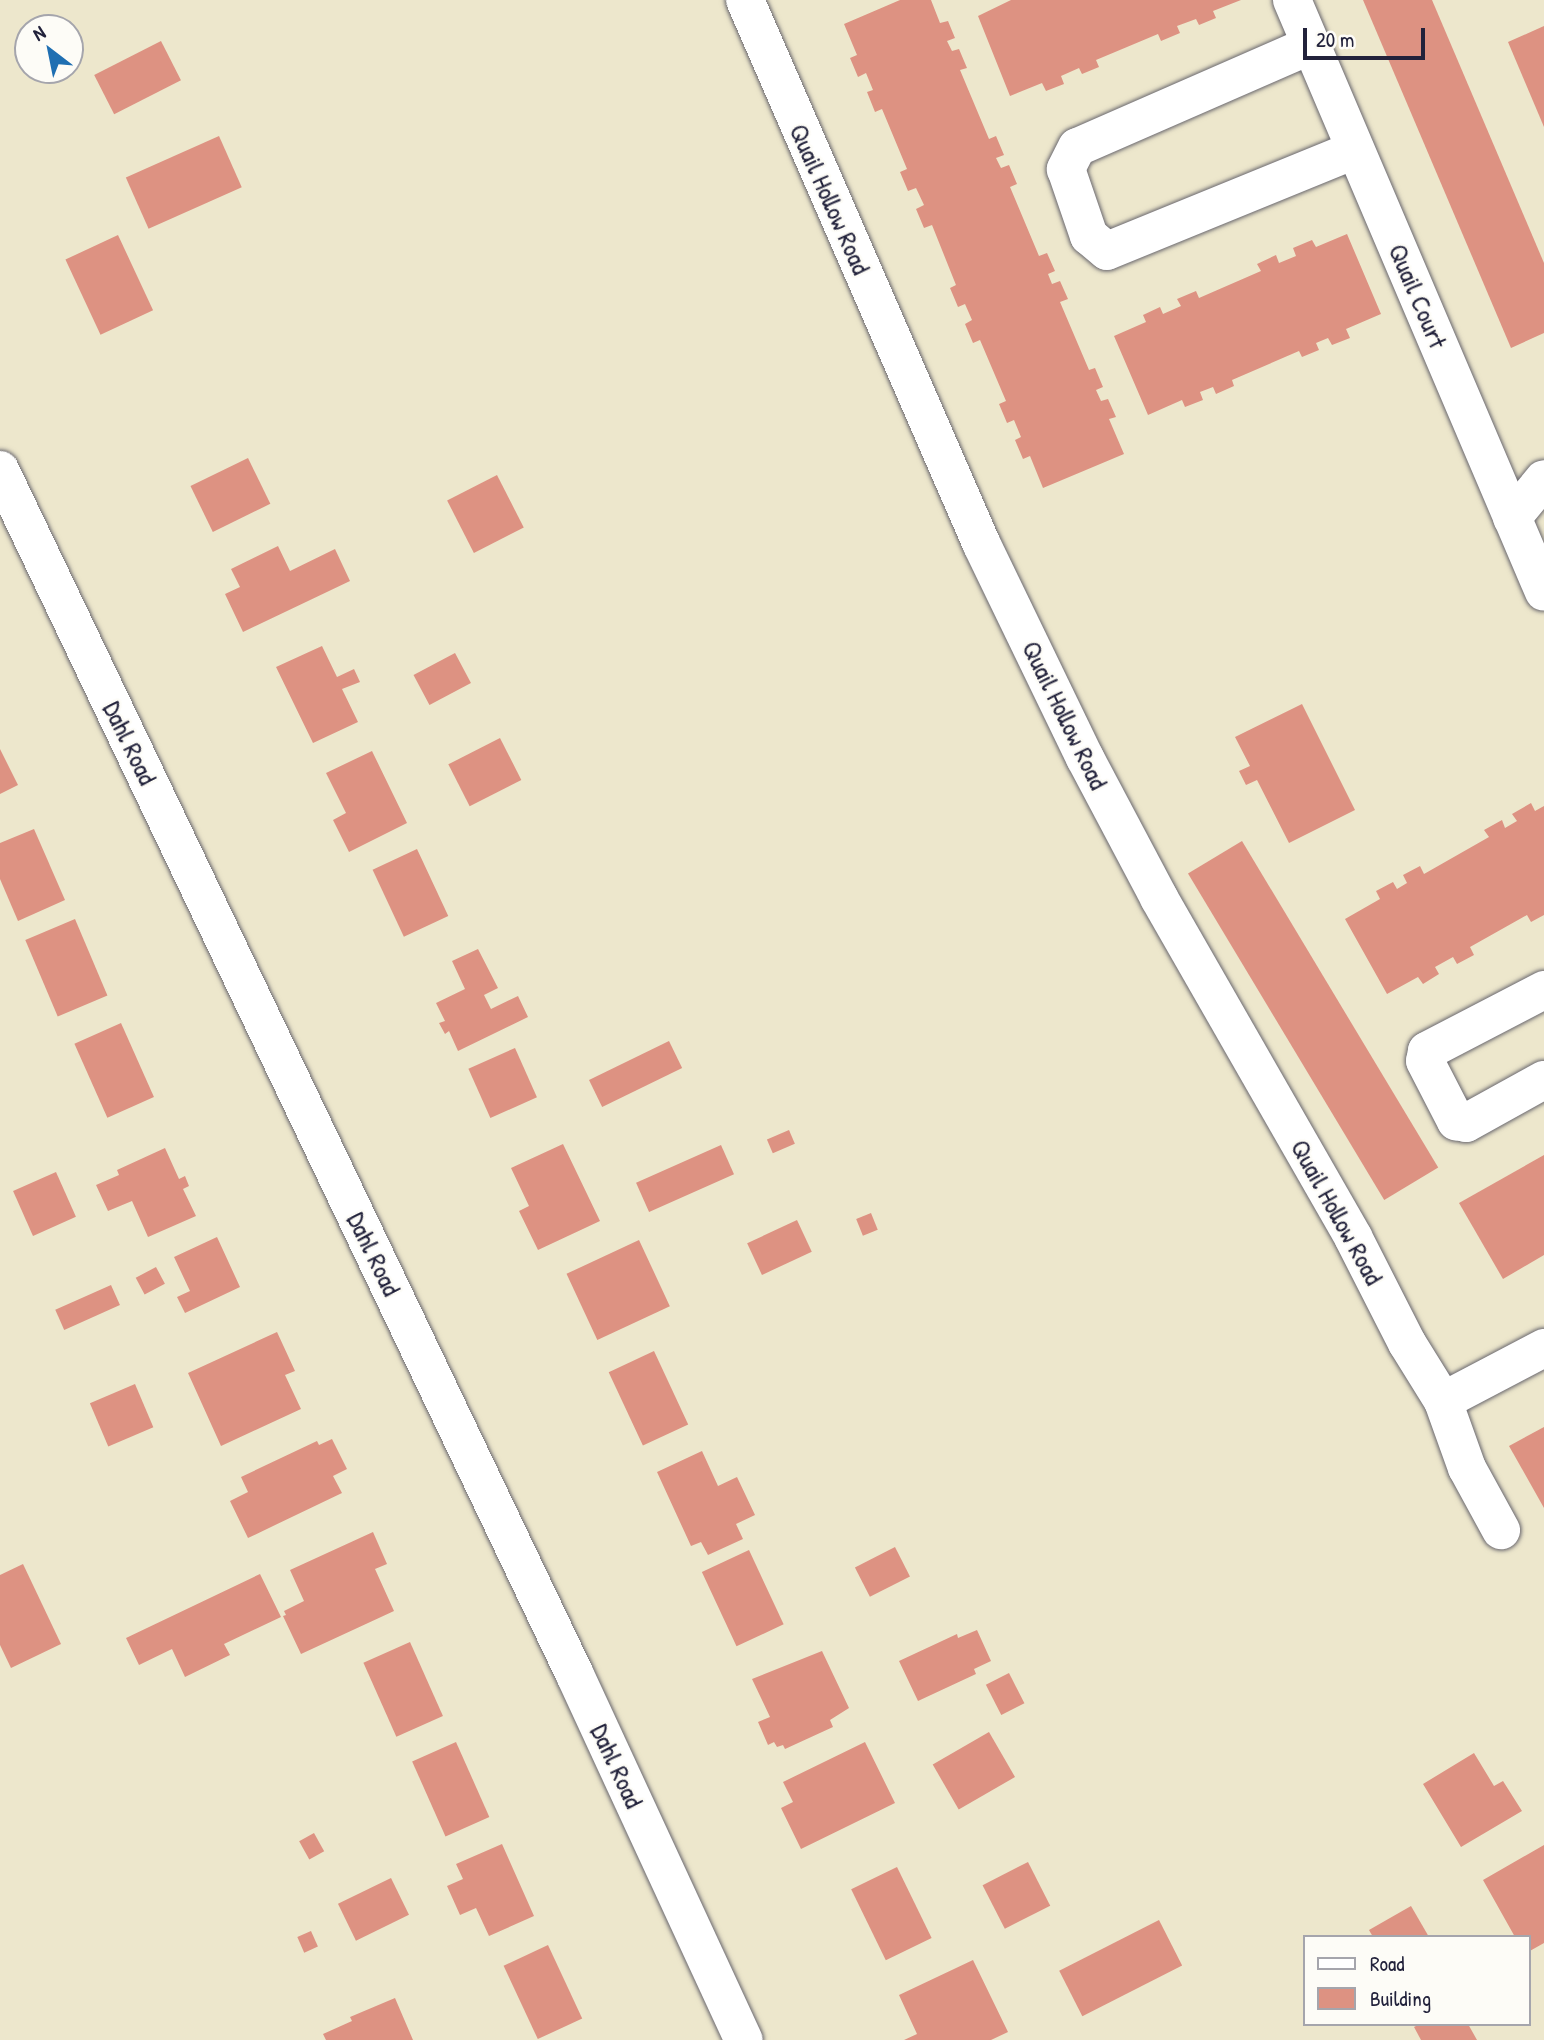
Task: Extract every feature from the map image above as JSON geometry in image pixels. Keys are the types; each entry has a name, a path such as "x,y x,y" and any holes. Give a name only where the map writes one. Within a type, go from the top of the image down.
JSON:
{"street":[{"name":"Quail Hollow Road","path":"745,0 982,545 1085,758 1159,898 1353,1237 1407,1343 1443,1401 1467,1468 1502,1530"},
{"name":"Quail Court","path":"1292,0 1544,592"},
{"path":"1311,45 1077,147 1066,169 1089,236 1107,251 1356,150"},
{"name":"Dahl Road","path":"0,470 569,1662 744,2040"},
{"path":"1512,518 1544,478"},
{"path":"1544,990 1427,1051 1425,1061 1456,1121 1466,1123 1544,1080"},
{"path":"1443,1401 1544,1348"}],"building":[{"path":"900,0 931,0 940,23 948,21 955,38 947,41 952,51 959,49 967,68 960,70 989,139 996,136 1004,155 996,158 1001,168 1009,165 1017,184 1010,187 1039,256 1047,253 1055,271 1048,274 1052,284 1060,281 1068,299 1060,302 1089,370 1095,368 1103,387 1096,390 1101,401 1108,399 1116,417 1109,419 1124,454 1043,488 1030,456 1023,459 1015,440 1021,437 1014,420 1007,423 999,404 1006,401 980,340 973,343 965,324 972,320 965,304 958,307 950,288 956,285 932,225 924,228 916,209 924,205 916,188 908,191 900,172 907,169 882,109 875,112 867,92 873,90 866,73 858,77 850,58 857,55 844,24"},
{"path":"1011,0 1241,0 1213,11 1216,18 1199,25 1196,19 1177,26 1180,33 1161,41 1158,34 1096,60 1099,67 1082,74 1079,68 1061,76 1064,84 1046,91 1042,83 1010,96 978,16"},
{"path":"1363,0 1432,0 1544,263 1544,333 1511,348"},
{"path":"1544,26 1544,127 1508,42"},
{"path":"161,41 181,80 114,114 94,75"},
{"path":"219,136 242,187 149,229 126,177"},
{"path":"1347,234 1381,314 1346,329 1350,338 1332,345 1328,338 1316,343 1319,350 1302,357 1299,351 1232,380 1234,386 1216,394 1213,387 1200,392 1203,400 1185,407 1182,400 1148,415 1114,336 1146,322 1143,315 1160,307 1163,314 1181,306 1177,299 1196,291 1199,298 1261,271 1257,264 1276,255 1279,263 1296,256 1293,248 1312,240 1316,247"},
{"path":"118,235 153,310 101,335 65,260"},
{"path":"248,458 270,504 213,532 190,486"},
{"path":"497,475 524,528 474,553 447,500"},
{"path":"278,546 290,571 335,549 350,581 243,632 225,594 240,587 231,569"},
{"path":"322,646 337,677 354,669 360,682 342,689 358,722 313,743 276,667"},
{"path":"455,653 471,683 429,705 414,675"},
{"path":"1302,704 1355,810 1289,843 1257,780 1246,785 1239,771 1250,766 1235,737"},
{"path":"500,738 521,780 470,806 448,764"},
{"path":"0,749 18,785 0,794"},
{"path":"372,751 407,823 349,852 333,820 346,813 326,773"},
{"path":"1531,803 1535,811 1544,806 1544,915 1531,922 1527,915 1470,947 1474,955 1457,964 1453,957 1435,967 1439,974 1423,984 1418,977 1387,994 1345,919 1380,899 1376,891 1393,882 1397,889 1407,883 1403,875 1420,866 1424,874 1489,837 1484,830 1502,820 1505,828 1517,821 1512,814"},
{"path":"34,829 65,900 18,921 0,879 0,843"},
{"path":"1242,841 1438,1168 1384,1200 1188,873"},
{"path":"417,849 448,916 404,937 373,870"},
{"path":"75,919 107,995 58,1017 25,940"},
{"path":"478,949 498,988 484,995 491,1009 518,996 528,1017 458,1051 449,1031 445,1034 439,1023 445,1021 436,1003 465,989 452,961"},
{"path":"121,1023 154,1097 107,1118 74,1044"},
{"path":"669,1041 682,1068 602,1107 589,1080"},
{"path":"515,1048 537,1097 490,1118 468,1069"},
{"path":"789,1130 795,1144 773,1153 767,1139"},
{"path":"563,1144 600,1221 538,1250 519,1211 529,1206 511,1168"},
{"path":"721,1145 734,1174 649,1212 636,1183"},
{"path":"165,1148 179,1179 185,1176 189,1186 183,1189 196,1216 148,1237 132,1201 108,1211 96,1185 119,1175 117,1170"},
{"path":"1544,1155 1544,1255 1503,1279 1459,1203"},
{"path":"56,1172 76,1217 33,1236 13,1191"},
{"path":"871,1213 878,1230 863,1236 856,1219"},
{"path":"797,1220 812,1252 762,1275 747,1243"},
{"path":"217,1237 240,1287 185,1313 177,1297 190,1291 174,1257"},
{"path":"639,1240 670,1306 597,1340 566,1274"},
{"path":"156,1267 165,1284 145,1295 136,1278"},
{"path":"111,1285 120,1305 64,1330 55,1310"},
{"path":"277,1332 295,1371 285,1375 301,1409 221,1446 188,1373"},
{"path":"654,1351 688,1424 643,1446 609,1372"},
{"path":"135,1384 153,1427 108,1446 90,1403"},
{"path":"1544,1427 1544,1508 1509,1446"},
{"path":"332,1439 347,1469 333,1476 342,1493 248,1538 230,1501 248,1492 241,1477 317,1441 319,1445"},
{"path":"702,1451 718,1486 737,1477 755,1515 736,1524 743,1539 708,1555 701,1542 691,1546 657,1472"},
{"path":"373,1532 387,1564 375,1569 394,1611 301,1654 283,1616 286,1615 284,1611 304,1601 290,1570"},
{"path":"895,1547 910,1576 870,1597 855,1567"},
{"path":"749,1550 784,1624 737,1646 702,1572"},
{"path":"23,1564 61,1644 11,1668 0,1645 0,1575"},
{"path":"260,1574 281,1617 224,1644 230,1655 185,1677 172,1649 139,1665 126,1638"},
{"path":"977,1630 991,1661 974,1669 976,1674 918,1701 899,1661 957,1634 958,1638"},
{"path":"410,1642 443,1716 396,1737 363,1663"},
{"path":"822,1651 849,1708 830,1720 833,1727 785,1749 783,1745 777,1747 774,1742 768,1745 758,1722 770,1717 752,1679"},
{"path":"1009,1673 1024,1703 1001,1715 986,1685"},
{"path":"989,1732 1015,1777 959,1810 933,1764"},
{"path":"456,1742 489,1817 446,1836 412,1762"},
{"path":"865,1742 895,1803 801,1849 781,1808 793,1802 783,1782"},
{"path":"1474,1753 1494,1786 1503,1781 1522,1811 1461,1847 1423,1784"},
{"path":"314,1833 324,1851 309,1860 299,1841"},
{"path":"502,1844 534,1916 489,1936 476,1908 460,1915 447,1886 463,1879 456,1864"},
{"path":"1544,1845 1544,1943 1530,1951 1530,1935 1514,1935 1483,1880"},
{"path":"1028,1862 1050,1906 1005,1929 983,1885"},
{"path":"897,1867 932,1938 886,1960 851,1889"},
{"path":"391,1878 409,1915 356,1941 338,1904"},
{"path":"1411,1906 1428,1935 1372,1935 1369,1930"},
{"path":"1159,1920 1182,1965 1082,2016 1059,1971"},
{"path":"311,1931 318,1947 304,1953 297,1937"},
{"path":"548,1945 582,2018 538,2039 504,1966"},
{"path":"973,1960 1008,2032 991,2040 904,2040 917,2034 899,1995"},
{"path":"395,1998 413,2040 326,2040 323,2034 352,2021 350,2017"},
{"path":"1469,2026 1477,2040 1421,2040 1414,2027"}]}
